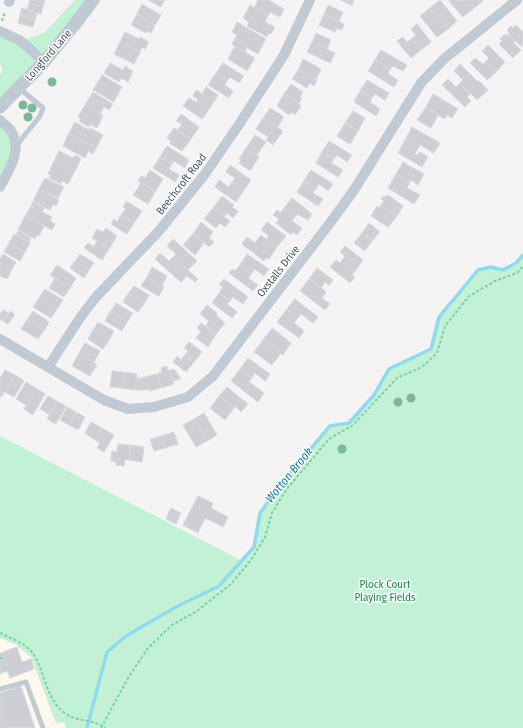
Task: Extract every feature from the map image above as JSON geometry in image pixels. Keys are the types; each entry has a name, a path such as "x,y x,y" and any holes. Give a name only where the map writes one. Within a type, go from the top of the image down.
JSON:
{"street":[{"name":"Longford Lane","path":"0,107 44,62 93,0"},
{"name":"Beechcroft Road","path":"48,367 82,315 96,297 159,231 205,174 240,124 284,55 310,0"},
{"name":"Oxstalls Drive","path":"0,339 104,400 128,409 154,407 188,397 213,376 330,223 354,190 421,83 444,58 517,0"},
{"path":"0,31 21,41 44,62"},
{"path":"0,120 11,131 16,146 14,161 0,187"}],"lane":[{"path":"16,146 40,116 43,108 19,88"},
{"path":"0,689 26,682 43,728"}],"path":[{"path":"0,27 10,1"},
{"path":"101,725 118,699 128,678 148,648 172,625 197,611 231,584 251,560 264,537 272,513 286,490 329,439 353,425 398,378 422,367 437,353 445,326 469,296 495,281 517,273 523,266"},
{"path":"0,633 17,641 32,652 49,692 59,709 68,716 101,725 103,728"}],"shaded area":[{"path":"0,638 15,644 31,657 56,722 64,722 66,728 0,728"}],"green space":[{"path":"75,0 93,0 0,107 0,74 3,71 0,63 0,31 21,41 44,33"},
{"path":"0,120 16,146 0,187"},
{"name":"Plock Court Playing Fields","path":"523,255 523,728 66,728 64,722 56,723 31,657 15,644 0,638 0,436 242,561 254,547 260,513 281,484 330,426 349,423 374,395 389,369 431,349 439,317 478,270 491,267 503,270 516,263"}],"building":[{"path":"30,0 45,0 43,7 29,3"},
{"path":"148,0 165,0 161,7"},
{"path":"258,0 268,0 284,9 280,17 270,12 268,16 254,8"},
{"path":"340,0 354,0 352,5"},
{"path":"440,0 457,21 448,29 430,8"},
{"path":"448,0 466,0 473,9 463,17"},
{"path":"466,0 483,0 483,1 473,9"},
{"path":"29,3 43,7 41,14 27,10"},
{"path":"142,4 161,15 155,25 137,14"},
{"path":"250,5 268,16 265,22 275,27 271,34 269,33 267,37 247,26 249,22 243,18"},
{"path":"328,5 343,12 339,21 324,14"},
{"path":"22,8 37,13 35,20 20,15"},
{"path":"430,8 448,29 437,37 420,16"},
{"path":"137,14 155,25 151,33 147,31 146,33 131,25"},
{"path":"324,14 344,24 342,30 337,28 335,32 319,25"},
{"path":"20,15 35,20 33,27 18,23"},
{"path":"237,22 266,39 258,54 234,40 237,35 232,32"},
{"path":"417,24 431,42 421,50 411,39 416,35 411,29"},
{"path":"516,25 523,32 522,47 508,34 510,33 507,30 511,26 513,28"},
{"path":"125,32 149,42 145,49 142,47 140,52 120,42"},
{"path":"316,33 331,40 327,49 312,42"},
{"path":"505,34 507,36 508,34 515,41 513,42 521,50 513,58 499,44 502,41 500,39"},
{"path":"403,37 407,42 411,39 421,50 411,58 397,41"},
{"path":"234,40 247,47 245,52 232,44"},
{"path":"120,42 140,52 134,64 114,54"},
{"path":"312,42 335,53 330,63 307,52"},
{"path":"488,45 505,62 496,72 486,61 489,58 482,51"},
{"path":"235,46 255,58 247,71 228,59"},
{"path":"381,50 407,65 403,71 393,66 390,69 375,60"},
{"path":"475,58 483,64 486,61 496,72 487,80 470,63"},
{"path":"303,59 321,69 316,80 298,70"},
{"path":"375,60 390,69 388,74 398,80 394,87 368,71"},
{"path":"110,63 123,70 125,66 133,71 128,82 121,78 119,82 104,73"},
{"path":"223,63 244,76 239,83 230,77 227,81 216,73"},
{"path":"460,64 488,90 477,100 460,83 463,80 454,71"},
{"path":"298,70 317,81 314,86 309,83 307,88 292,79"},
{"path":"216,73 227,81 225,85 233,91 229,98 208,85"},
{"path":"102,75 122,87 114,102 93,90"},
{"path":"448,79 456,87 460,83 470,94 467,97 471,101 465,107 442,85"},
{"path":"367,80 389,93 385,100 375,94 372,98 360,91"},
{"path":"291,84 303,92 300,97 302,98 298,104 284,94"},
{"path":"206,87 218,95 210,108 193,96 196,90 202,94"},
{"path":"360,91 372,98 370,102 380,109 376,116 354,102"},
{"path":"93,92 113,104 109,110 104,107 100,114 85,105"},
{"path":"284,94 301,106 295,115 291,112 289,115 277,106"},
{"path":"433,94 458,109 452,118 447,115 444,119 426,107"},
{"path":"189,98 196,102 198,100 210,108 202,119 183,106"},
{"path":"85,105 103,116 97,128 90,124 89,127 79,121 81,119 78,117"},
{"path":"426,107 438,115 431,128 417,120"},
{"path":"270,108 284,117 277,128 263,118"},
{"path":"353,111 365,118 358,131 345,123"},
{"path":"181,114 199,127 191,139 178,130 182,124 176,121"},
{"path":"263,118 283,131 273,145 266,140 268,137 256,129"},
{"path":"75,122 89,130 90,128 103,135 96,148 69,133"},
{"path":"345,123 358,131 350,144 337,136"},
{"path":"412,127 440,143 434,153 420,145 419,147 405,140"},
{"path":"174,128 191,139 182,151 169,143 171,141 167,138"},
{"path":"69,133 96,148 93,154 88,151 85,158 63,146"},
{"path":"255,135 266,142 257,155 246,148"},
{"path":"405,140 419,147 415,154 418,155 420,152 428,157 422,167 398,153"},
{"path":"329,141 352,155 347,162 337,155 334,159 322,152"},
{"path":"167,146 189,160 185,168 174,161 172,164 160,157"},
{"path":"246,148 259,157 250,171 239,163 241,161 239,159"},
{"path":"59,151 73,158 75,155 81,159 75,171 54,161"},
{"path":"322,152 334,159 331,163 343,170 338,177 316,163"},
{"path":"160,157 172,164 169,169 179,175 175,182 153,168"},
{"path":"54,161 75,171 68,184 62,181 61,184 49,178 51,175 48,174"},
{"path":"403,162 424,174 418,185 411,180 410,182 396,174"},
{"path":"230,165 251,180 244,190 232,182 235,178 226,172"},
{"path":"150,170 163,179 155,192 138,181 141,176 145,178"},
{"path":"311,170 333,184 328,191 319,184 316,189 304,181"},
{"path":"396,174 410,182 407,188 420,195 414,204 388,188"},
{"path":"45,178 64,187 58,198 39,189"},
{"path":"219,180 229,187 232,182 244,190 236,202 215,187"},
{"path":"304,181 316,189 313,193 323,199 318,206 297,192"},
{"path":"141,183 155,192 148,204 133,195"},
{"path":"39,189 59,200 56,206 53,204 50,210 33,201"},
{"path":"388,195 403,206 397,216 381,205 384,201 381,199 383,196 386,197"},
{"path":"222,196 234,205 232,207 238,211 233,218 227,213 224,217 213,208"},
{"path":"292,198 312,214 308,220 297,214 296,216 284,208"},
{"path":"126,201 142,211 134,223 121,215 126,209 123,207"},
{"path":"33,202 44,208 42,212 31,206"},
{"path":"381,205 397,216 388,227 371,216 377,206 379,208"},
{"path":"31,206 52,217 50,221 55,224 52,230 25,216"},
{"path":"213,208 230,221 225,227 220,223 216,228 204,219"},
{"path":"284,208 296,216 292,221 302,228 297,235 293,232 291,235 276,223 279,219 273,215 277,210 281,213"},
{"path":"121,215 134,223 127,234 111,224 114,219 117,222"},
{"path":"25,216 44,226 39,236 37,235 35,239 18,230"},
{"path":"201,222 213,232 209,238 214,242 209,247 193,234"},
{"path":"267,222 286,236 277,247 266,239 269,236 261,230"},
{"path":"369,223 380,232 372,241 362,233"},
{"path":"106,228 117,236 109,249 92,238 97,229 103,232"},
{"path":"18,231 31,238 29,242 16,234"},
{"path":"362,233 372,241 365,251 354,243"},
{"path":"14,234 30,243 25,252 9,243"},
{"path":"193,234 204,243 195,255 183,245"},
{"path":"261,235 277,247 269,259 266,258 264,261 242,244 247,237 255,243"},
{"path":"173,239 197,261 188,270 173,257 176,254 167,246"},
{"path":"97,241 109,249 102,260 84,248 88,243 94,247"},
{"path":"9,243 25,252 20,261 4,252"},
{"path":"345,246 363,260 355,271 342,260 345,256 340,252"},
{"path":"160,253 169,261 173,257 198,279 195,282 187,276 181,282 155,259"},
{"path":"3,254 16,262 11,271 0,265 0,259"},
{"path":"80,254 94,263 89,270 75,261"},
{"path":"247,254 269,269 264,276 255,269 251,274 240,265"},
{"path":"336,260 340,263 342,260 355,271 352,275 355,277 350,283 330,267"},
{"path":"75,261 89,270 84,278 70,268"},
{"path":"0,265 11,271 7,279 0,276"},
{"path":"57,265 76,278 70,288 50,275"},
{"path":"240,265 251,274 248,278 258,285 253,291 229,273 232,269 235,271"},
{"path":"152,267 167,276 162,286 147,277"},
{"path":"317,268 333,280 329,285 325,282 321,288 309,279"},
{"path":"147,277 164,287 159,296 141,286"},
{"path":"55,278 70,288 64,297 49,288"},
{"path":"224,279 248,297 243,304 233,297 230,301 219,293 223,287 219,284"},
{"path":"309,279 326,292 322,298 330,304 325,310 300,291"},
{"path":"134,286 149,295 144,304 128,294"},
{"path":"45,289 63,300 57,309 39,298"},
{"path":"219,293 230,301 227,304 237,312 232,318 212,303"},
{"path":"128,294 144,304 138,312 123,302"},
{"path":"39,298 57,309 51,318 33,307"},
{"path":"295,299 318,317 313,323 301,314 298,318 287,309"},
{"path":"116,303 133,313 127,322 110,312"},
{"path":"207,305 217,313 216,315 225,323 216,334 206,325 209,321 200,314"},
{"path":"287,309 298,318 294,323 304,331 299,338 277,322"},
{"path":"3,310 8,313 3,321 0,319 0,314"},
{"path":"10,311 15,314 8,324 3,321"},
{"path":"33,311 49,322 44,331 27,320"},
{"path":"110,312 127,322 122,331 105,321"},
{"path":"27,320 44,331 38,339 21,329"},
{"path":"98,322 114,331 109,340 93,330"},
{"path":"201,323 216,334 208,347 196,338 201,331 197,328"},
{"path":"272,328 291,343 283,355 263,340"},
{"path":"93,330 109,340 103,349 88,339"},
{"path":"263,340 281,353 272,365 254,352"},
{"path":"189,342 202,352 194,362 185,355 188,351 184,348"},
{"path":"85,343 100,351 94,362 79,353"},
{"path":"79,353 97,365 90,376 72,366"},
{"path":"185,355 194,362 186,372 173,362 177,356 181,360"},
{"path":"248,358 270,374 265,381 255,373 252,378 240,369"},
{"path":"167,366 168,371 170,370 174,384 161,388 157,374 162,372 161,368"},
{"path":"174,369 181,379 173,381 170,370"},
{"path":"240,369 252,378 249,382 264,393 258,402 231,381"},
{"path":"5,370 15,375 1,397 0,378"},
{"path":"112,371 124,372 122,388 110,387"},
{"path":"124,372 137,374 135,390 122,388"},
{"path":"157,374 161,388 149,391 145,377"},
{"path":"15,375 24,381 14,397 5,392"},
{"path":"145,377 149,389 142,390 141,378"},
{"path":"137,378 141,378 142,390 135,390"},
{"path":"26,382 37,389 26,405 16,399"},
{"path":"227,387 248,404 241,412 235,406 234,408 219,396"},
{"path":"37,389 45,394 33,415 24,409"},
{"path":"48,396 57,401 49,414 40,409"},
{"path":"219,396 234,408 225,420 210,408"},
{"path":"57,401 66,406 56,424 47,419"},
{"path":"67,407 76,412 69,425 60,420"},
{"path":"76,412 85,417 78,430 69,425"},
{"path":"204,413 217,435 207,441 194,419"},
{"path":"194,419 207,441 196,447 183,425"},
{"path":"91,422 102,428 95,440 85,433"},
{"path":"102,428 114,435 104,452 97,448 100,443 95,440"},
{"path":"174,432 178,444 165,448 161,436"},
{"path":"161,436 165,448 154,451 150,439"},
{"path":"118,444 130,445 129,460 125,460 124,466 116,465 116,462 111,461 112,451 117,452"},
{"path":"130,445 144,447 142,462 129,460"},
{"path":"198,496 213,503 211,508 228,517 223,527 205,518 198,533 183,525"},
{"path":"171,508 181,513 176,524 166,519"},
{"path":"17,647 22,662 31,659 34,669 10,678 7,671 0,674 0,653"},
{"path":"21,686 35,728 0,728 0,693"}],"waterway":[{"name":"Wotton Brook","path":"87,728 107,652 126,636 176,607 219,586 254,547 260,513 281,484 330,426 349,423 374,395 389,369 431,349 439,317 478,270 491,267 503,270 516,263 523,255"}]}
